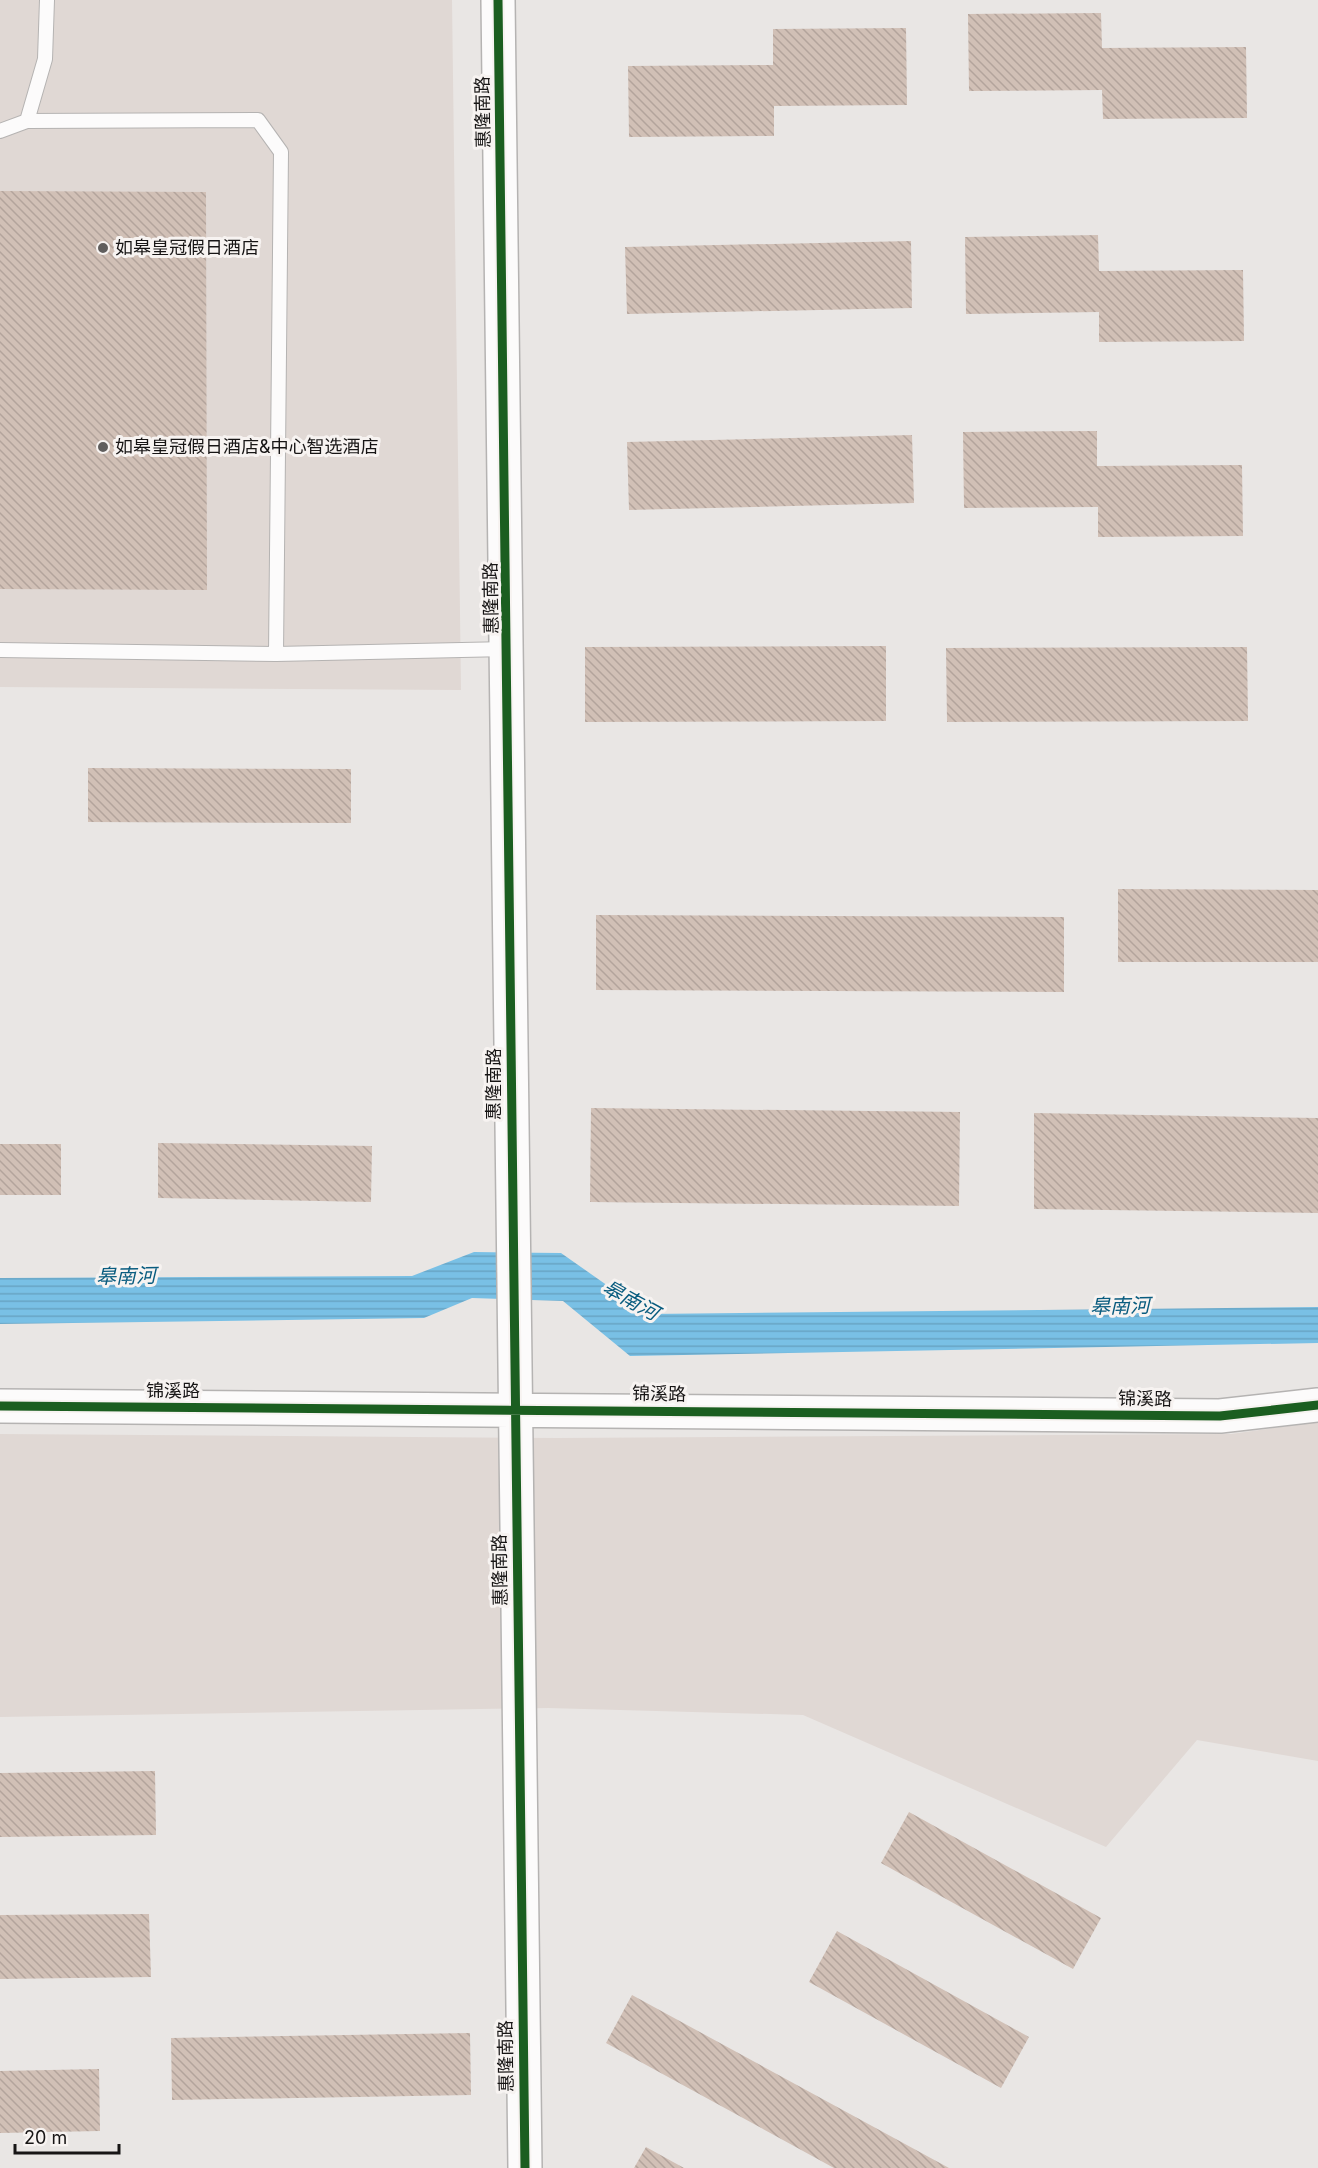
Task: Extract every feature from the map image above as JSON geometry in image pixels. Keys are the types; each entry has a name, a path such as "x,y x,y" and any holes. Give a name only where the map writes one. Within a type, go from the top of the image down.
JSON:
{"street":[{"name":"惠隆南路","path":"498,0 508,650 512,1262 525,2168"},
{"name":"锦溪路","path":"0,1407 1220,1416 1318,1405"}],"lane":[{"path":"27,121 45,59 47,0"},
{"path":"0,131 27,121 258,120 281,152 276,654"},
{"path":"0,650 276,654 508,650"}],"shaded area":[{"path":"0,0 452,0 461,690 0,687"},
{"path":"1318,1422 1318,1761 1197,1740 1106,1847 803,1715 548,1708 0,1717 0,1434 558,1438 1231,1434"}],"water":[{"path":"474,1252 561,1253 648,1314 1318,1307 1318,1343 630,1356 563,1301 472,1298 424,1318 0,1324 0,1278 412,1276"}],"building":[{"path":"1101,13 1102,48 1246,47 1247,118 1103,119 1102,90 969,91 968,14"},
{"path":"906,28 907,105 774,106 774,136 629,137 628,66 773,65 773,29"},
{"name":"如皋皇冠假日酒店&中心智选酒店","path":"0,191 206,192 207,590 0,589"},
{"path":"1098,235 1099,271 1243,270 1244,341 1099,342 1099,312 966,314 965,237"},
{"path":"911,241 912,308 627,314 625,247"},
{"path":"1097,431 1097,466 1242,465 1243,536 1098,537 1098,507 964,508 963,432"},
{"path":"912,435 914,503 629,510 627,442"},
{"path":"886,646 886,721 585,722 585,647"},
{"path":"1247,647 1248,721 947,722 946,648"},
{"path":"88,768 351,769 351,823 88,822"},
{"path":"1118,889 1318,890 1318,962 1118,962"},
{"path":"596,915 1064,917 1064,992 596,990"},
{"path":"591,1108 960,1112 959,1206 590,1202"},
{"path":"1034,1113 1318,1118 1318,1213 1034,1209"},
{"path":"158,1143 372,1146 371,1202 158,1198"},
{"path":"0,1144 61,1144 61,1195 0,1195"},
{"path":"155,1771 156,1835 0,1837 0,1773"},
{"path":"909,1812 1101,1918 1073,1969 881,1863"},
{"path":"149,1914 151,1977 0,1979 0,1915"},
{"path":"837,1931 1029,2037 1001,2088 809,1982"},
{"path":"632,1995 949,2168 834,2168 606,2043"},
{"path":"470,2033 471,2095 172,2100 171,2038"},
{"path":"99,2069 100,2131 0,2133 0,2071"},
{"path":"646,2147 684,2168 634,2168"}],"cycle path":[{"path":"498,0 525,2168"},
{"path":"0,1406 1220,1416 1318,1405"}],"place":[{"name":"如皋皇冠假日酒店","path":"103,248"},
{"name":"如皋皇冠假日酒店&中心智选酒店","path":"103,447"}],"water label":[{"name":"皋南河","path":"126,1276"},
{"name":"皋南河","path":"631,1300"},
{"name":"皋南河","path":"1120,1306"}]}
